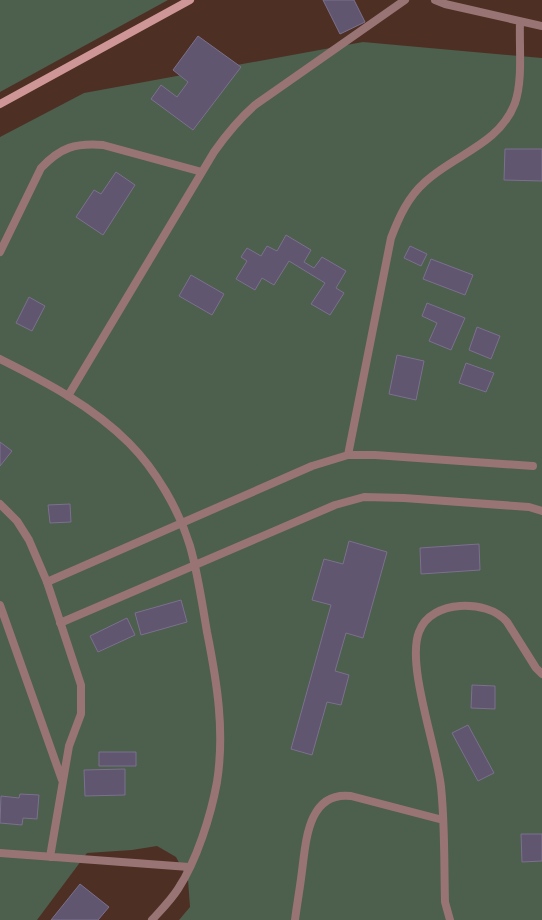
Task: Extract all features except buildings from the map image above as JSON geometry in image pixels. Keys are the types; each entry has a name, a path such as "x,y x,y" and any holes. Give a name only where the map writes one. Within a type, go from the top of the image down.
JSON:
{"street":[{"path":"0,104 190,0"},
{"path":"68,396 202,172 228,132 250,109 405,0"},
{"path":"435,0 445,4 542,26"},
{"path":"348,456 391,238 399,219 415,191 426,180 488,140 499,130 514,105 518,90 520,22"},
{"path":"0,252 41,168 51,157 63,149 88,144 103,145 202,172"},
{"path":"0,359 92,410 130,443 157,478 181,524 194,564 216,677 221,748 216,783 207,819 189,867 178,889 152,920"},
{"path":"47,582 312,466 348,456 392,456 533,466"},
{"path":"60,623 194,564 335,505 364,497 404,498 529,507 542,512"},
{"path":"0,504 17,521 29,540 47,582 81,685 81,714 69,746 50,857"},
{"path":"0,605 62,781"},
{"path":"450,920 445,902 443,820 439,772 417,671 415,650 419,632 424,622 433,614 450,607 478,607 492,611 501,616 507,622 536,668 542,674"},
{"path":"295,920 310,823 319,808 325,803 336,798 351,796 443,820"},
{"path":"0,853 189,867"}],"green space":[{"path":"0,0 168,0 0,92"},
{"path":"363,42 542,58 542,920 179,920 190,907 188,880 176,857 157,846 132,850 87,853 37,920 0,920 0,137 84,93"}]}
